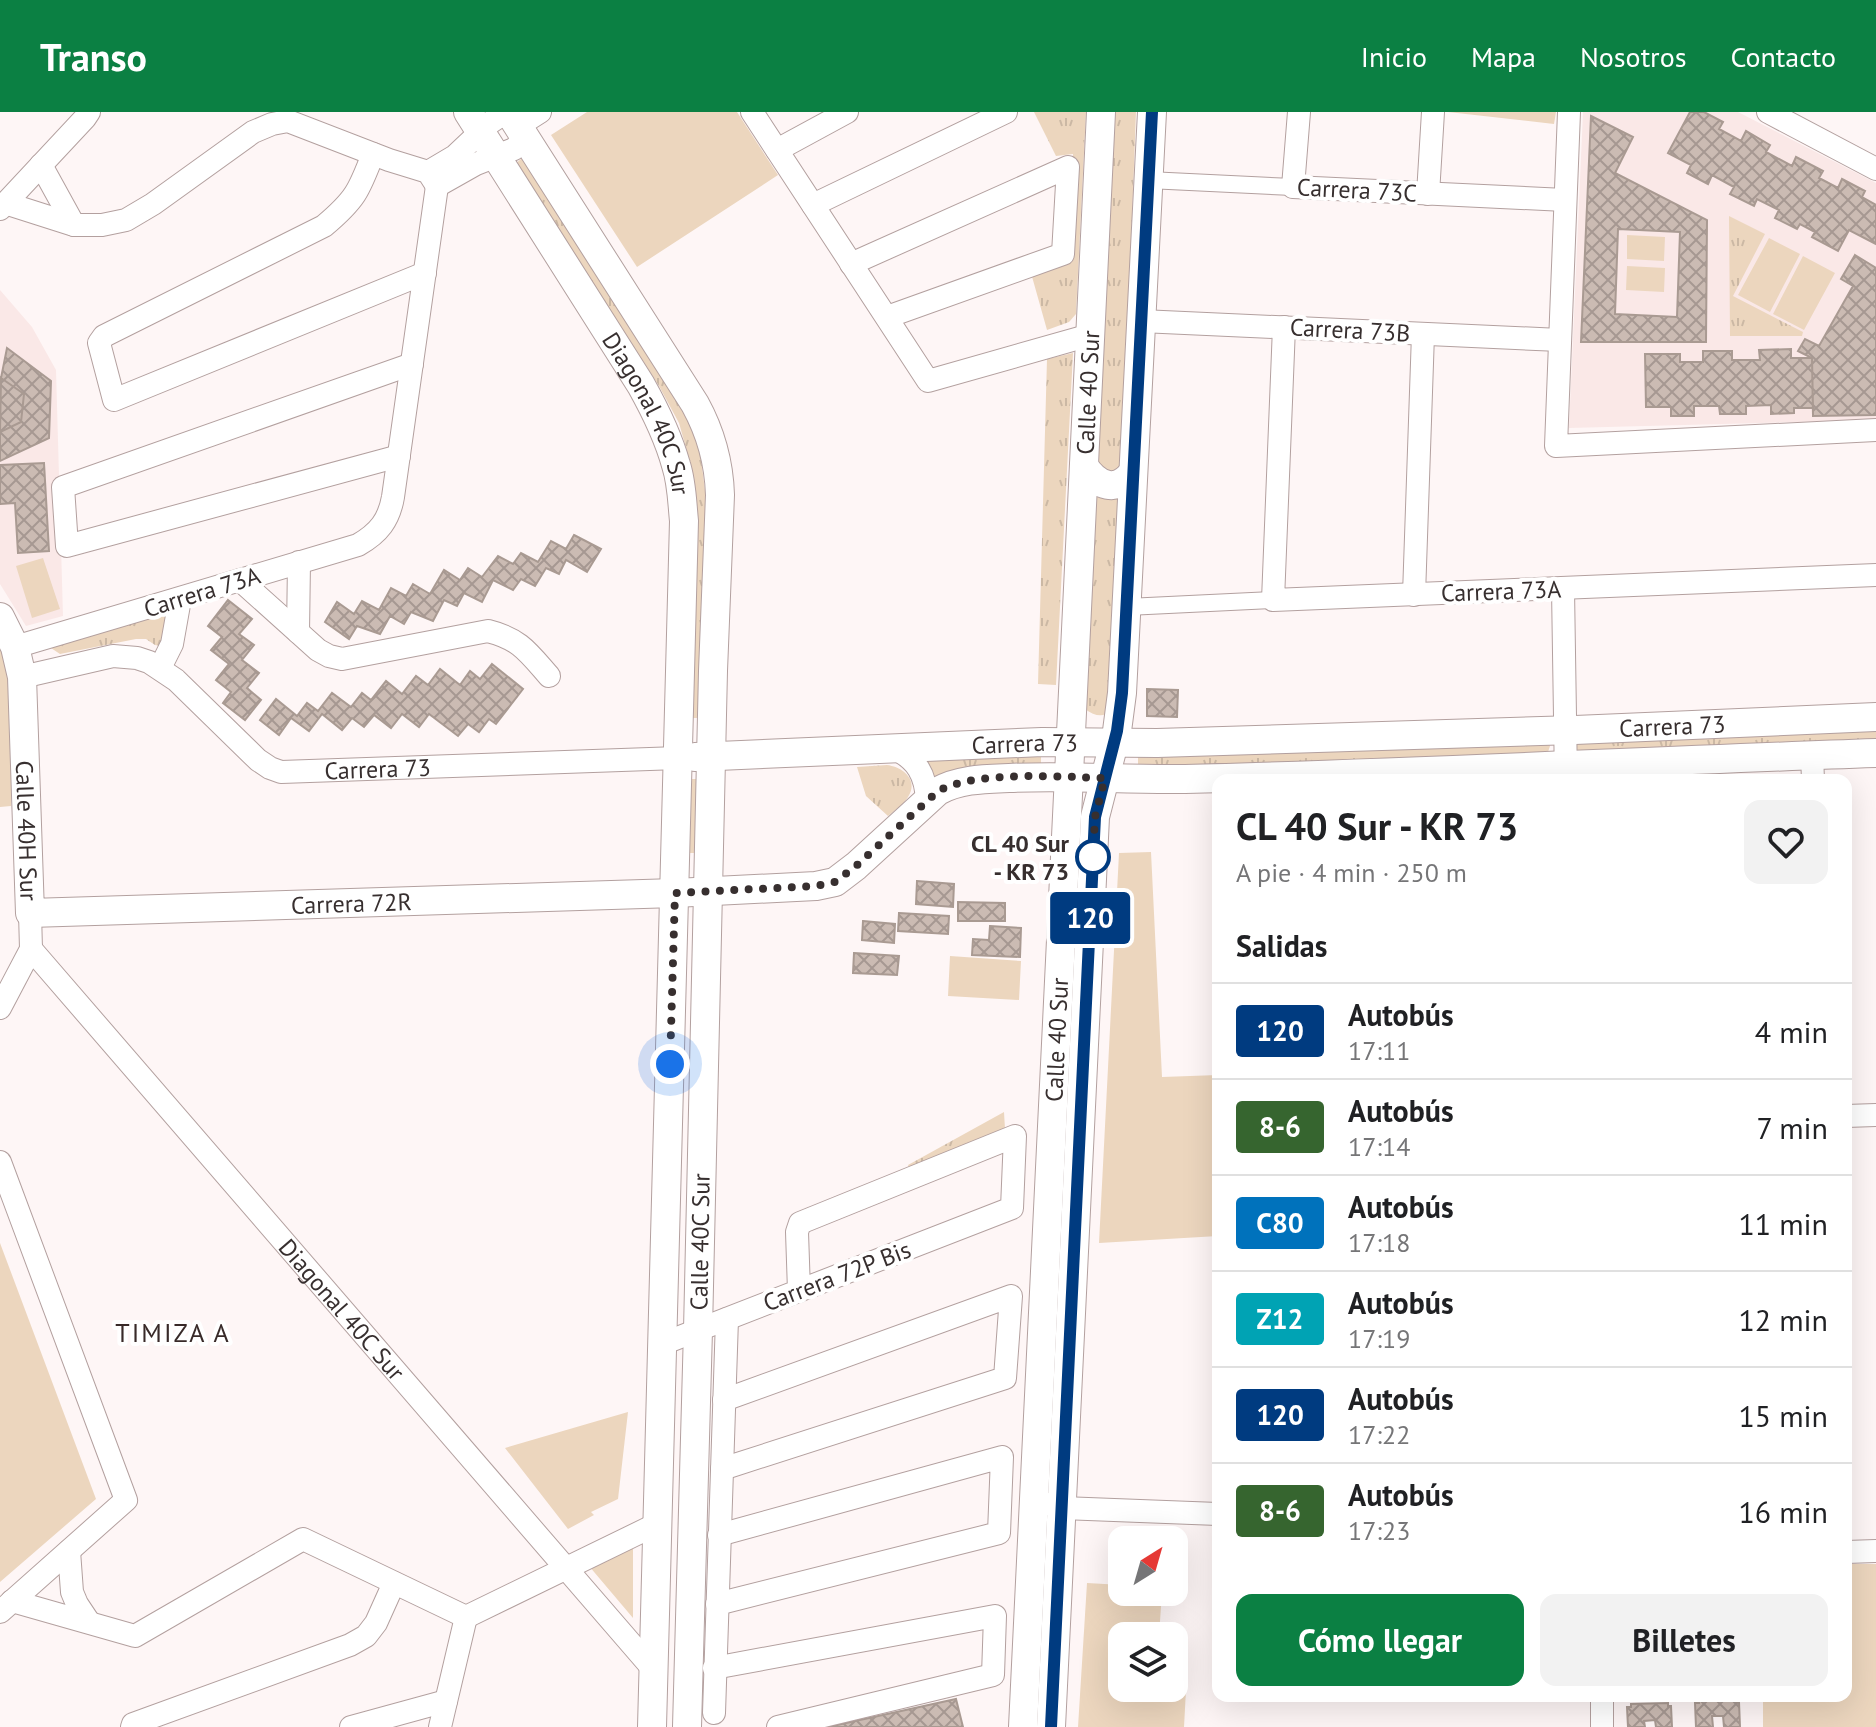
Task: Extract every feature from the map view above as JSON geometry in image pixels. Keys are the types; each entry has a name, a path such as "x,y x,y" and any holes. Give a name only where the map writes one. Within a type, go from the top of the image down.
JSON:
{"street":[{"path":"89,112 3,206 74,225 102,225 126,220 253,132 288,121 432,179 514,149 521,120 497,118 474,122 455,156 432,179 425,273 399,456 67,546 63,487 412,364"},
{"path":"752,112 928,381 1090,335"},
{"path":"777,150 847,112"},
{"path":"813,205 1006,112"},
{"name":"Calle 40 Sur","path":"1023,1727 1101,112"},
{"name":"Calle 40 Sur","path":"1051,1727 1095,817 1120,711 1152,112"},
{"path":"1293,187 1299,112"},
{"path":"1428,194 1433,112"},
{"path":"1569,112 1556,446 1876,430"},
{"path":"1768,112 1876,169"},
{"name":"Diagonal 40C Sur","path":"521,120 695,404 713,447 719,470 720,495 712,756"},
{"name":"Diagonal 40C Sur","path":"474,122 641,385 657,414 677,466 684,521 678,758"},
{"path":"373,154 359,190 344,209 324,226 104,336 99,343 114,400 425,273"},
{"path":"41,165 74,225"},
{"path":"851,264 1068,167 1063,254 887,317"},
{"name":"Carrera 73C","path":"1148,180 1565,200"},
{"name":"Carrera 73B","path":"1141,321 1560,340"},
{"path":"1273,600 1284,327"},
{"path":"1414,595 1423,334"},
{"name":"Carrera 73A","path":"15,647 358,545 384,525 391,507 399,456"},
{"path":"1084,466 1098,481 1108,485 1123,483 1133,472"},
{"path":"298,632 299,562"},
{"name":"Carrera 73A","path":"1127,607 1876,575"},
{"path":"240,580 318,650 333,658 342,659 488,631 507,636 522,646 549,676"},
{"path":"1563,589 1565,773"},
{"path":"22,677 113,656 137,658 160,668 172,644 180,599"},
{"name":"Calle 40H Sur","path":"0,617 15,647 22,677 31,949 0,1008"},
{"name":"Carrera 73","path":"160,668 258,760 281,772 893,748 1071,742 1157,743 1876,717"},
{"path":"893,748 903,753 921,771 927,801"},
{"name":"Carrera 73","path":"1452,774 1813,768 1876,753"},
{"name":"Calle 40C Sur","path":"687,1727 712,756"},
{"name":"Calle 40C Sur","path":"652,1727 678,758"},
{"name":"Carrera 73","path":"675,893 816,886 835,882 938,791 963,782 1045,776 1153,780 1212,778"},
{"name":"Carrera 72R","path":"30,913 675,893"},
{"name":"Diagonal 40C Sur","path":"31,949 653,1669"},
{"path":"1852,1116 1876,1115"},
{"name":"Carrera 72P Bis","path":"662,1344 727,1319 799,1291 1012,1208 1015,1136 800,1223 797,1232 799,1291"},
{"path":"0,1162 126,1500 6,1607"},
{"path":"722,1469 1005,1378 1011,1296 724,1400"},
{"name":"Calle 40C Sur","path":"720,1720 714,1668 727,1319"},
{"path":"717,1604 999,1533 1002,1457 719,1535"},
{"path":"1034,1510 1047,1513 1062,1508 1212,1514"},
{"path":"466,1617 657,1524"},
{"path":"6,1607 89,1622 135,1636 303,1539 466,1617"},
{"path":"69,1551 72,1592 89,1622"},
{"path":"1852,1552 1876,1551"},
{"path":"132,1725 350,1645 366,1636 376,1623 394,1583"},
{"path":"714,1668 995,1616 993,1675 778,1727"},
{"path":"440,1727 466,1617"},
{"path":"688,1683 720,1720"},
{"path":"351,1727 446,1701"},
{"path":"1602,1702 1602,1727"}],"shaded area":[{"path":"1583,112 1738,112 1876,183 1876,420 1569,428"},
{"path":"0,290 32,327 56,370 63,616 26,626 0,584"}],"green space":[{"path":"587,112 737,112 778,175 637,267 551,135"},
{"path":"1034,112 1086,112 1076,314 1069,322 1047,330 1031,273 1066,259 1073,154 1056,156"},
{"path":"1109,112 1136,112 1123,460 1120,469 1111,473 1096,464"},
{"path":"1448,112 1556,112 1554,124"},
{"path":"526,155 689,419 701,458 706,499 701,718 690,718 695,502 690,462 679,423 659,386 516,163"},
{"path":"1729,216 1765,234 1733,296 1803,332 1802,336 1730,336"},
{"path":"1627,235 1665,237 1664,261 1627,259"},
{"path":"1769,238 1800,254 1770,312 1738,295"},
{"path":"1803,256 1835,273 1804,330 1773,314"},
{"path":"1627,266 1665,268 1664,292 1626,290"},
{"path":"1073,353 1056,685 1038,684 1047,359"},
{"path":"1090,487 1125,491 1112,711 1102,715 1085,709"},
{"path":"43,558 60,609 32,618 16,566"},
{"path":"163,614 170,618 160,646 146,639 136,639 60,654 51,648"},
{"path":"0,643 12,689 11,806 0,807"},
{"path":"1876,725 1876,741 1578,752 1577,749 1580,740"},
{"path":"1549,743 1548,752 1541,754 1138,768 1138,752"},
{"path":"1041,750 1041,770 930,777 923,760"},
{"path":"887,765 899,768 908,775 912,785 906,800 888,816 866,796 857,767"},
{"path":"687,779 703,779 701,853 686,853"},
{"path":"1151,852 1162,1077 1212,1075 1212,1236 1099,1243 1119,853"},
{"path":"950,956 1021,961 1019,1000 948,996"},
{"path":"1004,1112 1005,1129 910,1170 908,1165"},
{"path":"0,1243 96,1499 0,1582"},
{"path":"628,1412 618,1499 591,1512 594,1515 568,1529 505,1448"},
{"path":"633,1540 633,1618 589,1566"},
{"path":"1852,1564 1876,1564 1876,1727 1763,1727 1763,1702 1852,1702"},
{"path":"1087,1583 1108,1584 1108,1606 1161,1606 1160,1622 1108,1622 1108,1702 1185,1702 1184,1727 1078,1727"}],"building":[{"path":"1690,112 1704,112 1723,122 1719,129 1741,141 1746,131 1770,145 1766,152 1792,166 1796,157 1823,171 1819,178 1838,188 1842,179 1865,191 1862,197 1876,205 1876,244 1849,230 1838,251 1812,237 1815,232 1800,224 1797,229 1775,218 1779,210 1757,199 1754,206 1730,194 1734,187 1712,175 1708,184 1687,173 1691,165 1668,153"},
{"path":"1591,116 1633,137 1615,173 1707,220 1706,342 1581,342","holes":["1618,229 1680,232 1677,317 1615,314"]},
{"path":"1855,255 1876,268 1876,415 1813,416 1812,358 1798,351 1805,339 1819,346 1853,286 1841,279"},
{"path":"7,348 51,381 49,438 0,461 0,432 21,422 24,394 1,378"},
{"path":"1791,349 1791,358 1812,358 1813,408 1794,408 1794,413 1771,414 1771,405 1746,406 1746,414 1720,414 1719,406 1694,406 1694,416 1671,416 1671,407 1646,407 1645,354 1680,354 1680,362 1703,362 1703,351 1732,351 1732,360 1760,360 1759,350"},
{"path":"1,378 24,394 21,422 0,432"},
{"path":"44,463 49,551 18,553 15,503 0,504 0,465"},
{"path":"574,535 601,549 587,572 566,560 559,574 546,568 535,586 521,579 513,590 493,580 482,602 464,593 457,606 444,600 433,621 411,612 404,624 390,616 380,634 357,626 349,639 325,622 337,602 354,614 362,601 379,610 391,588 406,596 413,584 430,594 444,570 460,580 468,568 482,577 498,556 513,564 521,553 538,562 551,541 566,549"},
{"path":"228,600 252,619 239,634 254,645 242,660 259,673 247,688 261,700 245,720 223,703 231,692 216,680 229,664 211,650 222,637 208,626"},
{"path":"492,664 523,689 496,724 489,719 479,732 468,724 458,736 429,714 419,727 402,714 391,728 374,715 364,727 352,718 342,730 322,714 309,731 291,718 279,735 260,720 276,699 297,716 307,703 318,711 332,693 351,707 362,693 371,700 386,681 402,694 416,676 428,685 440,669 460,685 470,671 480,679"},
{"path":"1147,689 1178,690 1177,717 1147,716"},
{"path":"917,881 954,884 953,907 916,904"},
{"path":"958,902 1005,903 1005,921 958,921"},
{"path":"899,913 949,916 948,934 898,931"},
{"path":"863,921 895,924 894,943 862,940"},
{"path":"990,926 1021,928 1020,957 972,955 973,939 989,940"},
{"path":"854,953 899,956 897,975 853,973"},
{"path":"956,1699 963,1727 828,1727"},
{"path":"1739,1702 1740,1727 1724,1727 1723,1716 1712,1716 1713,1727 1696,1727 1695,1703"},
{"path":"1668,1703 1671,1706 1672,1727 1656,1727 1655,1720 1644,1721 1645,1727 1628,1727 1627,1707 1631,1704"}],"bus line":[{"name":"120","path":"1051,1727 1095,817 1117,731 1122,693 1152,112"}],"place":[{"name":"CL 40 Sur - KR 73","path":"1093,857"}],"district":[{"name":"TIMIZA A","path":"173,1332"}],"route":[{"path":"670,1064 675,893 816,886 835,882 938,791 977,779 1045,776 1105,778 1095,817 1093,857"}]}
